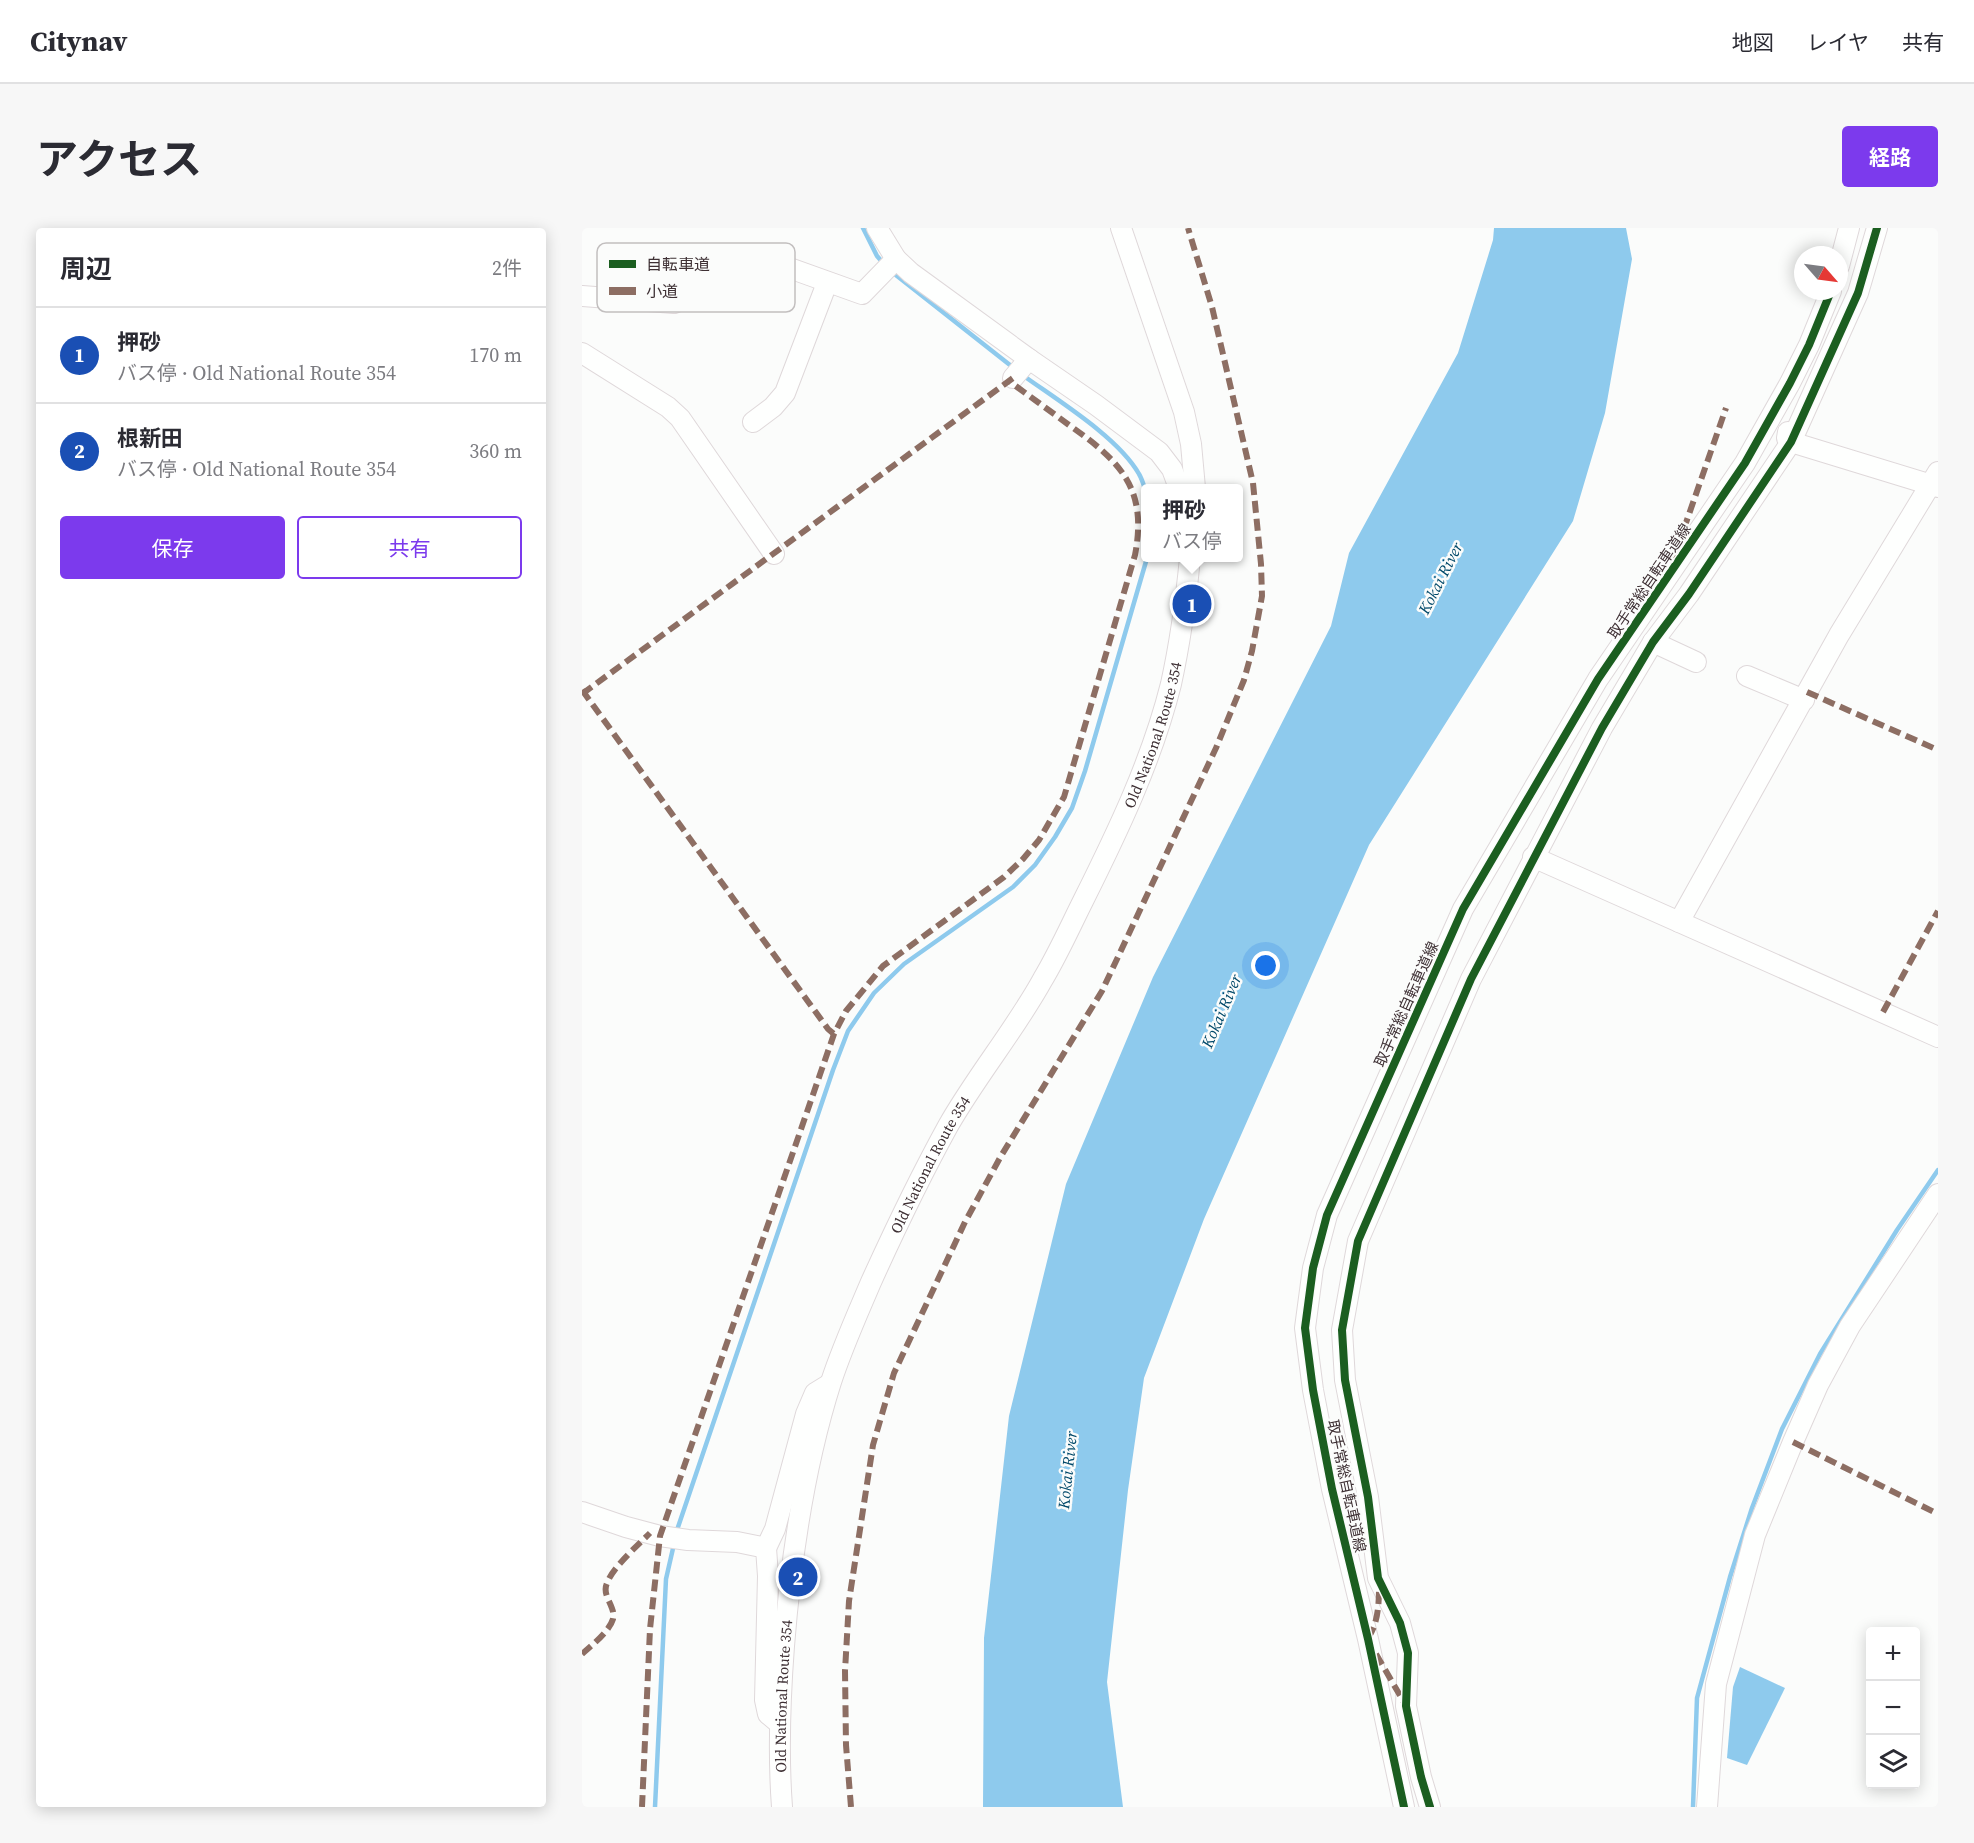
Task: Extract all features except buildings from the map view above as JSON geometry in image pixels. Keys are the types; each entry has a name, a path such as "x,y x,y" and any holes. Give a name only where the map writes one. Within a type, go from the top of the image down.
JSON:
{"street":[{"path":"877,228 890,266"},
{"path":"1121,228 1184,412 1191,444 1195,484"},
{"path":"1844,246 1849,228"},
{"path":"1430,1807 1421,1777 1406,1706 1408,1653 1400,1623 1378,1578 1368,1497 1345,1380 1342,1330 1358,1241 1471,979 1602,728 1653,642 1689,594 1791,442 1858,293 1876,228"},
{"path":"795,271 862,294 890,266"},
{"path":"890,266 910,273 1022,368 1096,405 1159,452 1172,469 1177,484"},
{"path":"753,422 773,408 785,393 827,283"},
{"path":"582,296 597,297"},
{"name":"取手常総自転車道線","path":"1404,1807 1368,1639 1332,1489 1313,1390 1305,1328 1313,1268 1327,1215 1463,909 1598,679 1745,463 1789,386 1827,300"},
{"path":"582,353 668,407 680,418 774,554"},
{"path":"1679,922 1839,635 1936,481 1791,442 1787,438 1791,396 1789,386"},
{"name":"Old National Route 354","path":"783,1807 780,1724 786,1620 793,1556 815,1437 830,1383 845,1341 919,1180 950,1123 1043,979 1114,840 1156,733 1170,684 1189,562"},
{"path":"1653,642 1696,662"},
{"path":"1747,676 1804,700"},
{"path":"1533,857 1938,1037"},
{"path":"1707,1807 1716,1683 1755,1535 1814,1395 1850,1326 1938,1194"},
{"path":"780,1724 768,1714 765,1700 768,1576 766,1548 775,1529 806,1414 815,1393 830,1383"},
{"path":"582,1512 626,1527 676,1538 737,1542 766,1548"}],"water":[{"name":"Kokai River","path":"1494,228 1626,228 1632,259 1605,413 1573,521 1369,845 1204,1219 1144,1378 1128,1490 1107,1682 1123,1807 983,1807 984,1638 1009,1416 1066,1184 1153,977 1331,626 1349,553 1458,353 1493,240"},
{"path":"1740,1667 1785,1688 1747,1765 1727,1758 1733,1687"}],"waterway":[{"path":"863,228 877,256 884,264"},
{"path":"892,272 1015,369"},
{"path":"1021,374 1086,420 1117,446 1139,474 1143,484"},
{"path":"676,1533 848,1031 874,993 904,964 1013,887 1035,865 1055,837 1072,808 1085,771 1146,562"},
{"path":"1693,1807 1697,1698 1730,1577 1752,1508 1782,1429 1820,1354 1897,1230 1938,1170"},
{"path":"655,1807 666,1579 674,1544"}],"marked path":[{"path":"851,1807 846,1745 845,1671 849,1601 873,1445 894,1373 965,1222 1001,1156 1102,991 1216,748 1244,680 1252,651 1262,596 1253,483 1212,307 1188,228"},
{"path":"582,694 1013,378"},
{"path":"642,1807 650,1629 660,1536 834,1034 846,1011 883,966 1004,877 1039,840 1064,797 1135,555 1138,532 1137,511 1126,478 1116,464 1087,438 1009,381"},
{"path":"1670,563 1726,408"},
{"path":"582,690 828,1029 834,1034"},
{"path":"1807,692 1938,750"},
{"path":"1883,1012 1938,911"},
{"path":"1793,1442 1938,1514"},
{"path":"582,1654 604,1633 613,1619 606,1592 610,1577 626,1556 650,1533"},
{"path":"1368,1638 1376,1620 1379,1587"},
{"path":"1376,1654 1405,1704"}],"cycle path":[{"path":"1430,1807 1421,1777 1406,1706 1408,1653 1400,1623 1378,1578 1368,1497 1345,1380 1342,1330 1358,1241 1471,979 1602,728 1653,642 1689,594 1791,442 1858,293 1877,228"},
{"path":"1404,1807 1368,1639 1332,1489 1313,1390 1305,1328 1313,1268 1327,1215 1463,909 1598,679 1745,463 1790,383 1827,300"}],"place":[{"name":"押砂","path":"1192,604"},
{"name":"根新田","path":"798,1577"}]}
